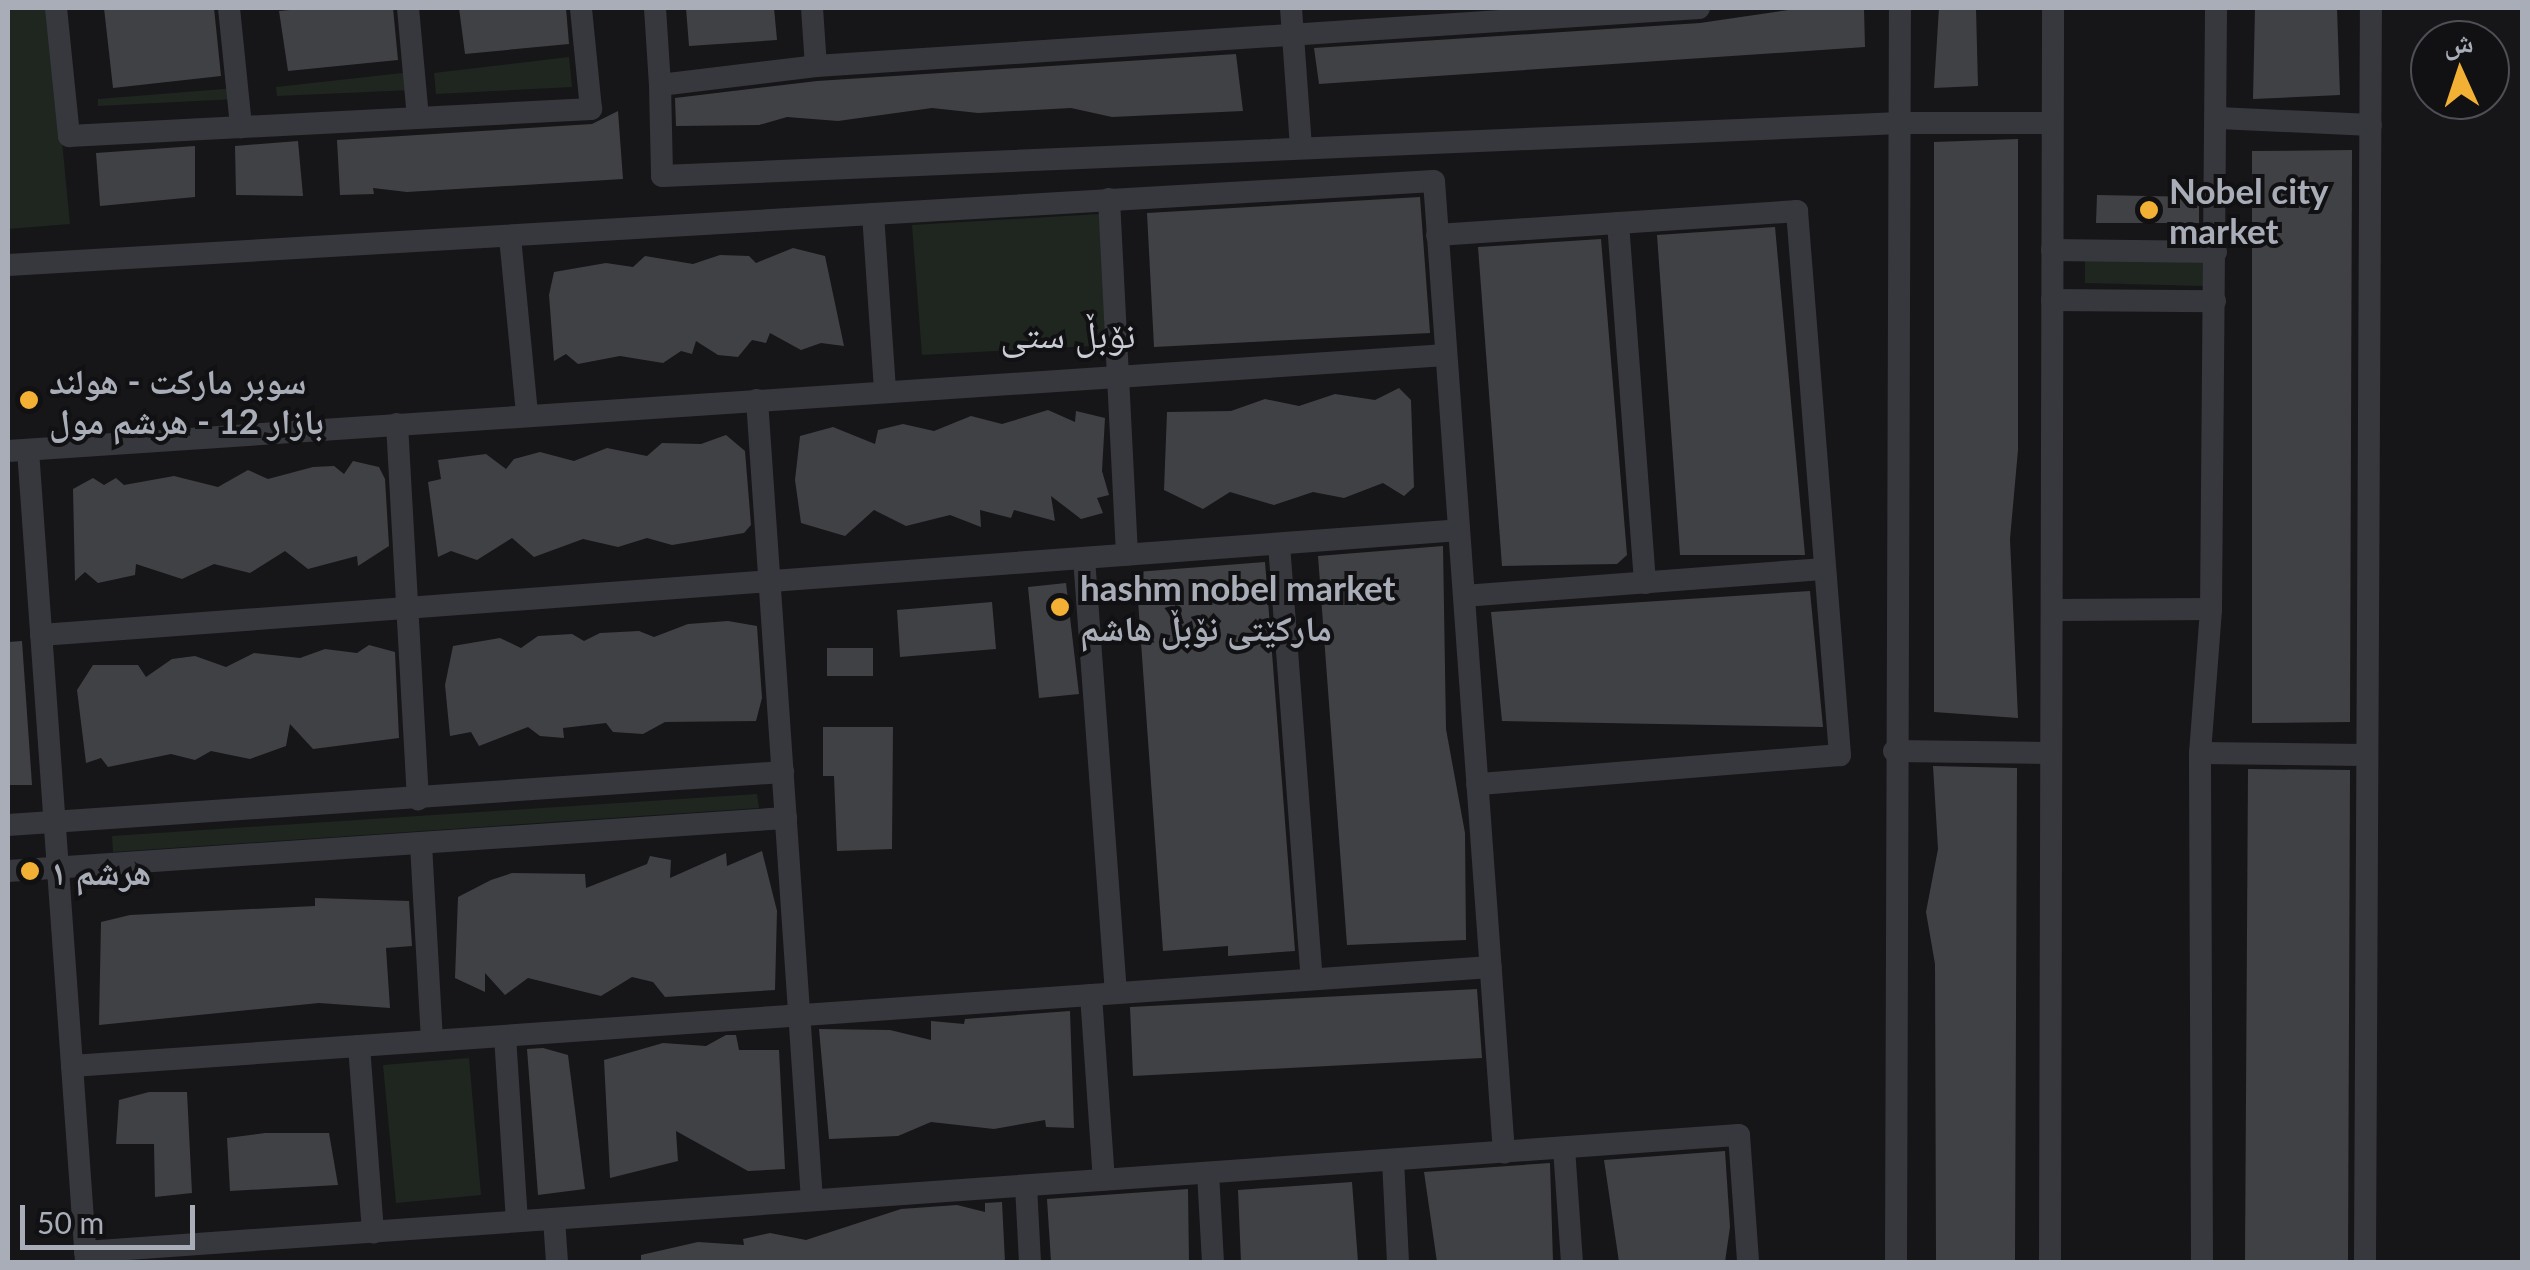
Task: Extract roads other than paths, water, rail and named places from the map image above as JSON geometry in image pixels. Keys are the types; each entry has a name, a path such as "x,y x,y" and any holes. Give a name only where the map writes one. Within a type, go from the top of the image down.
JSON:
{"street":[{"path":"56,8 69,136 591,109 581,8"},
{"path":"229,8 241,127"},
{"path":"408,8 418,118"},
{"path":"656,8 662,176 1900,122 2050,123"},
{"path":"812,8 816,66"},
{"path":"1290,8 1301,146"},
{"path":"660,85 816,66 1699,8"},
{"path":"1896,1262 1894,751 1900,8"},
{"path":"2050,1262 2050,753 2055,610 2050,123 2053,8"},
{"path":"2202,1262 2200,753 2211,609 2216,8"},
{"path":"2366,1262 2364,755 2371,8"},
{"path":"2218,118 2371,125"},
{"path":"8,265 1434,181 1504,1152"},
{"path":"1109,199 1128,555"},
{"path":"1438,235 1798,211 1840,755 1477,784"},
{"path":"873,214 885,392"},
{"path":"1618,223 1645,583"},
{"path":"510,237 527,416"},
{"path":"2052,250 2216,252"},
{"path":"2052,300 2215,301"},
{"path":"1446,355 18,451 41,635 85,1257 373,1232 1739,1136 1748,1262"},
{"path":"757,400 812,1200"},
{"path":"397,424 418,799"},
{"path":"41,635 1459,530"},
{"path":"1280,544 1312,979"},
{"path":"1084,558 1116,993"},
{"path":"1464,596 1825,569"},
{"path":"2055,610 2211,609"},
{"path":"1894,751 2050,753"},
{"path":"2200,753 2364,755"},
{"path":"8,825 783,772"},
{"path":"8,871 786,818"},
{"path":"421,844 432,1040"},
{"path":"72,1066 1491,967"},
{"path":"1091,995 1104,1180"},
{"path":"505,1036 517,1222"},
{"path":"359,1046 373,1232"},
{"path":"1564,1148 1572,1262"},
{"path":"1393,1160 1398,1262"},
{"path":"1208,1173 1213,1262"},
{"path":"1026,1186 1030,1262"},
{"path":"554,1219 557,1262"}],"place":[{"name":"Nobel city market","path":"2149,210"},
{"name":"سوبر ماركت - هولند بازار 12 - هرشم مول","path":"29,400"},
{"name":"hashm nobel market مارکێتی نۆبڵ هاشم","path":"1060,607"},
{"name":"هرشم ١","path":"30,871"}],"district":[{"name":"نۆبڵ ستی","path":"1068,334"}]}
